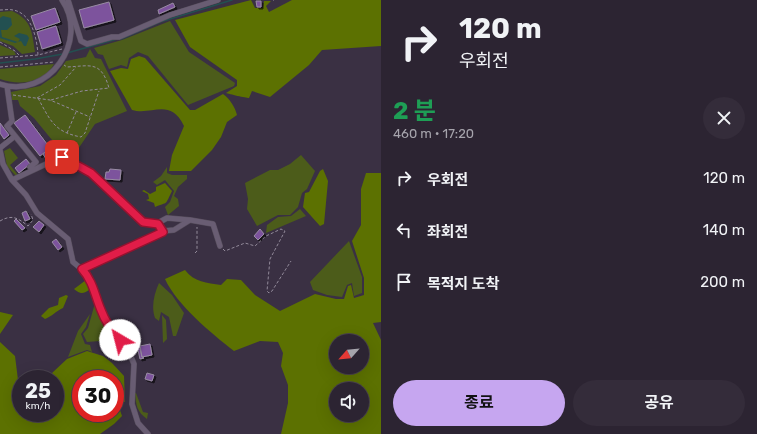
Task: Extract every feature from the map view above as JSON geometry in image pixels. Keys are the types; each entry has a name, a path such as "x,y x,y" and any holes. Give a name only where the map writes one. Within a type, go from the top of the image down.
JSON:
{"street":[{"path":"0,84 16,87 33,84 49,76 62,62 71,39 69,19 62,0"},
{"path":"68,0 81,41 88,44 112,37 119,37 170,15 218,0"},
{"path":"7,86 12,121 7,126 36,162 30,167"},
{"path":"15,136 0,149 4,164 12,180 37,213 68,239 73,262 82,269 92,284 101,311 110,328 130,352 134,364 132,404 138,423 148,434"},
{"path":"12,180 62,157 91,173 143,222 158,224 167,218 213,224 220,246"},
{"path":"82,269 163,232 174,230 190,220"},
{"path":"158,224 163,232"}],"path":[{"path":"0,10 14,10 24,14 29,20 35,35 38,55"},
{"path":"0,42 15,51 20,56"},
{"path":"0,58 38,55 68,48"},
{"path":"0,67 62,62 67,67 86,64 94,66 106,78 109,88 82,91 51,100"},
{"path":"37,98 60,85 77,66"},
{"path":"37,98 57,128 81,137 85,133 99,90"},
{"path":"8,94 51,100 76,112 91,117"},
{"path":"67,133 76,112"},
{"path":"0,221 12,217 28,226 33,220 30,211 32,205"},
{"path":"194,253 197,251 197,221"},
{"path":"220,246 225,251 245,243 255,246 266,236 281,230 285,231 270,259 267,291 269,293 272,291 291,261"}],"green space":[{"path":"251,0 255,8 263,8 264,1 271,1 266,6 269,12 292,0 381,0 381,46 322,50 309,65 270,97 252,91 249,98 226,93 237,86 237,80 190,47 175,20"},
{"path":"12,11 24,18 30,27 35,52 22,54 13,46 0,41 0,12"},
{"path":"170,21 189,52 235,83 234,86 188,105 148,56 138,52 129,58 127,67 121,65 109,69 103,55 98,54 94,48 122,40"},
{"path":"0,45 14,51 16,55 0,56"},
{"path":"90,49 95,58 101,59 127,111 95,124 72,158 61,151 34,118 20,106 18,100 12,100 11,92 40,86 56,75 66,61 86,57"},
{"path":"139,56 145,58 190,110 195,110 223,94 235,109 237,115 227,122 221,137 212,150 191,171 169,171 172,155 184,126 179,117 173,112 167,110 132,110 110,71 121,68 128,69 131,59"},
{"path":"54,64 50,70 38,79 15,82 0,79 0,69"},
{"path":"10,148 18,158 10,165 18,175 16,176 7,166 4,151"},
{"path":"301,155 315,171 307,189 302,193 298,207 290,215 278,215 257,226 247,209 248,199 245,183 270,170 278,170 290,164"},
{"path":"167,167 167,173 172,175 187,175 187,179 178,187 174,196 178,199 179,206 168,215 165,207 170,202 174,191 165,180 157,185 153,182 161,176"},
{"path":"323,169 328,181 324,224 320,226 303,207 305,193 309,192 320,171"},
{"path":"366,173 381,173 381,322 373,323 381,340 381,434 281,434 288,403 288,385 281,366 283,353 278,342 260,341 234,351 195,318 170,289 165,279 185,270 192,277 211,284 221,285 227,279 241,280 255,295 280,311 315,294 336,299 344,299 348,286 351,285 354,298 364,295 364,278 352,241 361,225 361,189"},
{"path":"165,183 172,191 166,203 155,207 154,203 146,200 149,199 148,194 142,191 144,190 150,194 156,191 156,187"},
{"path":"300,209 306,216 266,233 267,225 278,217 291,216"},
{"path":"349,241 362,277 362,293 354,296 352,283 347,285 342,297 327,295 313,290 310,282"},
{"path":"86,280 89,290 82,293 74,289"},
{"path":"159,283 172,295 184,313 176,336 173,336 169,317 161,312 159,321 155,318 153,309 154,300"},
{"path":"66,295 68,296 63,308 45,319 41,316 49,308 58,305 59,298"},
{"path":"95,303 104,323 118,344 112,351 100,341 87,342 83,334 88,328"},
{"path":"0,312 13,315 0,334"},
{"path":"90,314 86,327 81,334 85,344 90,345 92,352 87,350 68,357 78,331"},
{"path":"162,315 166,320 167,339 163,343"},
{"path":"0,342 15,356 17,370 12,370 12,422 64,422 64,370 55,370 67,359 87,351 103,356 112,363 118,370 72,370 72,422 116,422 100,434 0,434"},
{"path":"124,376 125,402 124,402"},
{"path":"135,393 143,412 148,413 147,419 141,414 138,408"}],"shaded area":[{"path":"3,16 11,18 12,25 7,30 1,30 2,37 18,42 15,43 0,38 0,18"},
{"path":"19,33 27,35 29,38 26,46 24,46 21,41 18,42 20,39 14,36"}],"building":[{"path":"256,1 261,1 261,7 257,7"},
{"path":"109,2 114,20 84,28 79,10"},
{"path":"173,3 175,7 159,14 158,10"},
{"path":"55,8 60,22 36,30 31,16"},
{"path":"56,26 61,43 42,49 37,32"},
{"path":"25,115 50,148 40,156 14,123"},
{"path":"0,123 9,135 4,139 0,133"},
{"path":"50,148 54,153 46,159 43,154"},
{"path":"26,159 30,164 19,173 15,168"},
{"path":"110,169 121,170 120,180 105,179 106,172 109,172"},
{"path":"26,211 30,219 25,221 22,213"},
{"path":"16,219 25,228 22,230 14,221"},
{"path":"39,221 44,225 39,232 33,227"},
{"path":"260,229 264,234 258,240 254,236"},
{"path":"56,239 62,247 58,250 52,242"},
{"path":"150,344 152,355 142,357 140,346"},
{"path":"139,345 142,357 144,358 140,359 137,346"},
{"path":"147,373 154,375 152,381 145,379"}],"waterway":[{"path":"121,39 160,22 232,0"},
{"path":"67,53 117,39"},
{"path":"0,63 63,54"}],"route":[{"path":"62,157 91,173 111,194 143,222 158,224 163,232 82,269 92,284 101,311 110,328 120,340"}]}
